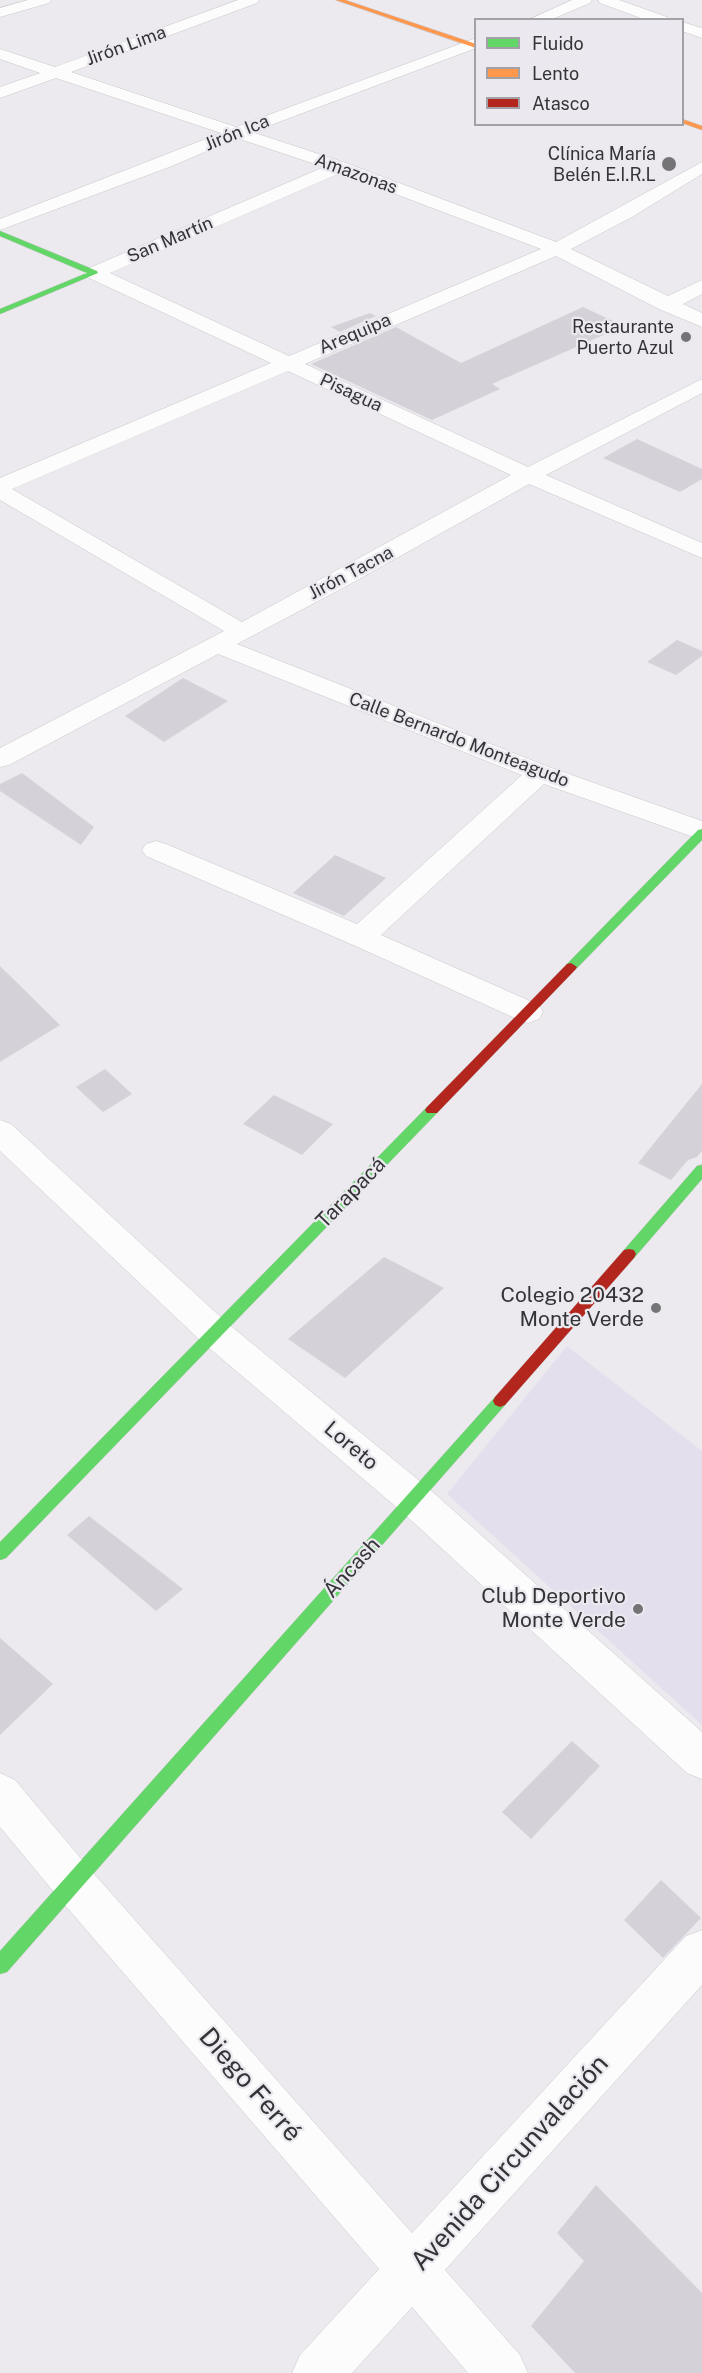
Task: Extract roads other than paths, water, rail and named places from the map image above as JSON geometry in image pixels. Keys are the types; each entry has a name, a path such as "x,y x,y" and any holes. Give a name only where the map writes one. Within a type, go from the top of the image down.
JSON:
{"street":[{"path":"0,13 44,0"},
{"name":"Jirón Lima","path":"0,93 252,0"},
{"path":"339,0 474,43"},
{"path":"357,0 474,43"},
{"path":"540,18 585,0"},
{"path":"605,0 656,18"},
{"path":"684,27 702,33"},
{"name":"Jirón Ica","path":"0,225 166,162 237,132 474,43"},
{"name":"Amazonas","path":"0,54 340,167 557,249 702,321"},
{"path":"684,114 702,120"},
{"path":"684,122 702,128"},
{"name":"San Martín","path":"0,312 340,167"},
{"name":"Arequipa","path":"0,486 557,249 626,213 702,167"},
{"name":"Pisagua","path":"0,232 94,273 528,475 702,551"},
{"path":"666,305 702,286"},
{"name":"Jirón Tacna","path":"0,759 344,578 528,475 702,385"},
{"path":"0,491 241,631"},
{"name":"Calle Bernardo Monteagudo","path":"217,645 540,773 702,832"},
{"path":"361,937 540,773"},
{"name":"Tarapacá","path":"0,1553 702,832"},
{"path":"156,850 361,937 528,1012"},
{"name":"Loreto","path":"0,1132 214,1332 414,1499 702,1759"},
{"name":"Áncash","path":"0,1965 414,1499 702,1170"},
{"name":"Diego Ferré","path":"0,1794 73,1882 502,2373"},
{"name":"Avenida Circunvalación","path":"318,2373 702,1952"}],"place":[{"name":"Clínica María Belén E.I.R.L","path":"669,164"},
{"name":"Restaurante Puerto Azul","path":"686,337"},
{"name":"Colegio 20432 Monte Verde","path":"656,1308"},
{"name":"Club Deportivo Monte Verde","path":"638,1609"}]}
